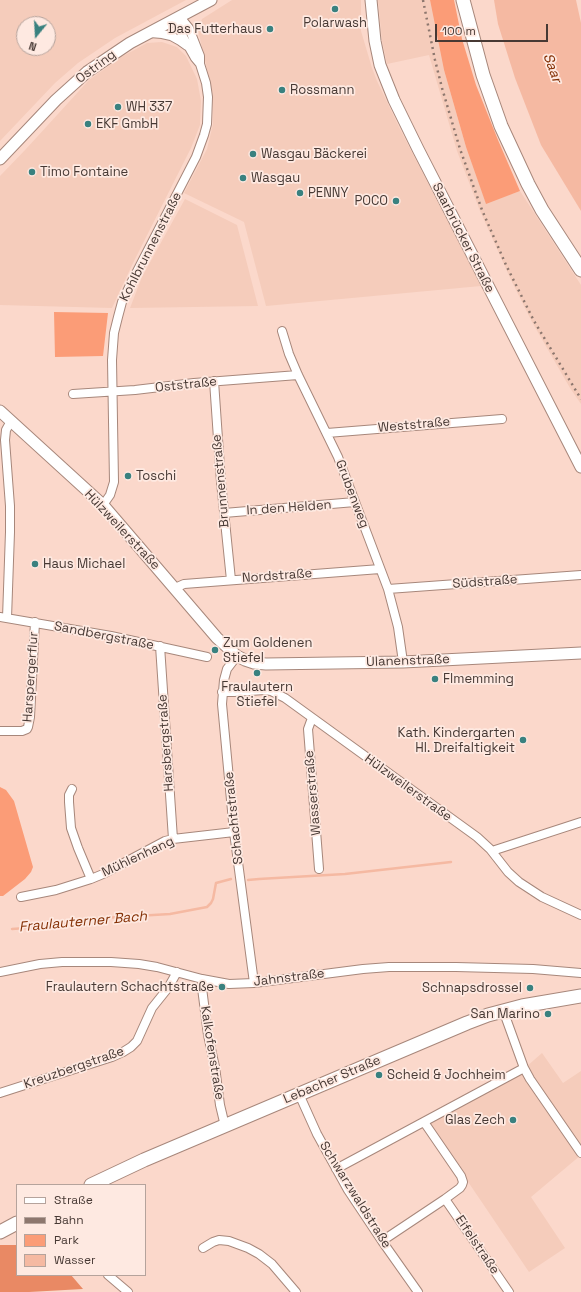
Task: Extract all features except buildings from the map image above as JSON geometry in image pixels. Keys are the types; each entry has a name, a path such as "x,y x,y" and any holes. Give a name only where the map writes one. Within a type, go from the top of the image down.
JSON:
{"main road":[{"path":"463,0 483,75 501,126 542,210 581,270"},
{"name":"Lebacher Straße","path":"93,1184 122,1170 467,1023 503,1010 581,996"},
{"path":"0,1232 16,1224"}],"street":[{"name":"Ostring","path":"0,159 56,100 87,72 124,47 211,0"},
{"name":"Saarbrücker Straße","path":"371,0 375,41 380,65 392,94 418,149 581,467"},
{"name":"Kohlbrunnenstraße","path":"180,17 180,28 189,48 200,64"},
{"name":"Kohlbrunnenstraße","path":"103,506 110,495 114,482 114,339 118,317 122,302 132,281 196,157 204,135 208,111 206,83 200,64 200,56 189,28 180,17"},
{"name":"Kohlbrunnenstraße","path":"149,33 170,36 189,48"},
{"name":"Grubenweg","path":"282,331 289,354 298,375 338,457 388,589 398,627 403,662"},
{"name":"Oststraße","path":"73,394 150,389 194,382 298,375"},
{"name":"Brunnenstraße","path":"214,381 217,436 231,580"},
{"name":"Hülzweilerstraße","path":"0,411 103,506 217,638 236,656"},
{"name":"Weststraße","path":"327,433 502,419"},
{"path":"3,617 10,532 10,506 5,440 6,430 11,421"},
{"name":"In den Helden","path":"224,513 355,502"},
{"name":"Nordstraße","path":"175,588 184,584 380,568"},
{"name":"Südstraße","path":"388,589 581,575"},
{"name":"Sandbergstraße","path":"3,617 111,636 207,657"},
{"name":"Harspergerflur","path":"0,731 22,731 28,727 30,717 35,622"},
{"name":"Harsbergstraße","path":"160,646 173,838"},
{"name":"Ulanenstraße","path":"236,656 254,663 266,664 403,662 581,652"},
{"name":"Schachtstraße","path":"236,656 227,669 222,692 222,704 234,832 254,983"},
{"name":"Hülzweilerstraße","path":"222,692 265,690 272,691 285,698 477,837 492,851 508,872 519,882 542,897 581,915"},
{"name":"Wasserstraße","path":"312,718 308,729 319,868"},
{"name":"Mühlenhang","path":"72,789 69,795 71,828 91,879"},
{"path":"492,851 581,822"},
{"name":"Mühlenhang","path":"21,897 56,890 104,874 173,838 234,832"},
{"name":"Jahnstraße","path":"0,972 40,964 86,962 138,964 229,984 254,983 389,967 533,969 581,973"},
{"name":"Kreuzbergstraße","path":"0,1093 112,1057 131,1047 136,1041 152,1008 168,988 177,972"},
{"name":"Kalkofenstraße","path":"202,979 208,1035 225,1126"},
{"path":"503,1010 524,1068 534,1086 581,1153"},
{"path":"336,1168 524,1068"},
{"name":"Schwarzwaldstraße","path":"299,1094 317,1134 336,1168 382,1241 418,1292"},
{"path":"382,1241 445,1199 460,1188 463,1182 461,1176 424,1122"},
{"name":"Eifelstraße","path":"445,1199 509,1292"},
{"path":"203,1248 219,1240 229,1241 248,1248 272,1264 296,1292"},
{"path":"109,1276 128,1292"}],"shaded area":[{"path":"0,0 186,0 115,38 78,63 55,83 0,141"},
{"path":"232,0 361,0 361,31 377,81 400,129 481,286 266,306 244,222 184,193 207,149 213,124 213,95 198,30 202,19"},
{"path":"378,0 430,0 444,70 466,147 486,203 520,191 581,285 581,404 570,388 532,322 480,211 457,151 429,55 387,64 382,41"},
{"path":"162,42 177,47 186,56 197,79 201,101 200,125 191,148 112,308 0,305 0,176 89,80 123,56 147,43"},
{"path":"185,199 237,225 258,306 130,308 142,277"},
{"path":"542,1053 563,1083 581,1071 581,1155 531,1197 565,1248 529,1272 429,1124 518,1074"},
{"path":"0,1245 16,1245 16,1276 72,1276 83,1289 29,1292 0,1292"}],"green space":[{"path":"430,0 454,0 462,39 476,85 520,191 486,204 466,147 444,70"},
{"path":"54,312 108,313 103,356 55,357"},
{"path":"0,787 6,790 14,801 33,867 25,879 3,896 0,896"}],"water":[{"name":"Saar","path":"494,0 576,0 581,23 581,211 541,145 515,78 498,24"}],"waterway":[{"name":"Fraulauterner Bach","path":"248,880 345,874 451,862"},
{"name":"Fraulauterner Bach","path":"12,929 55,926 86,919 170,914 207,907 213,899 216,883 231,879"}],"railway":[{"path":"423,0 442,88 460,149 482,210 506,265 534,321 581,399"}],"place":[{"name":"Polarwash","path":"335,9"},
{"name":"Das Futterhaus","path":"270,29"},
{"name":"Rossmann","path":"282,90"},
{"name":"WH 337","path":"118,107"},
{"name":"EKF GmbH","path":"88,124"},
{"name":"Wasgau Bäckerei","path":"253,154"},
{"name":"Timo Fontaine","path":"32,172"},
{"name":"Wasgau","path":"243,178"},
{"name":"PENNY","path":"300,193"},
{"name":"POCO","path":"396,201"},
{"name":"Toschi","path":"128,476"},
{"name":"Haus Michael","path":"35,564"},
{"name":"Zum Goldenen Stiefel","path":"215,650"},
{"name":"Fraulautern Stiefel","path":"257,673"},
{"name":"Flmemming","path":"435,679"},
{"name":"Kath. Kindergarten Hl. Dreifaltigkeit","path":"523,740"},
{"name":"Fraulautern Schachtstraße","path":"222,987"},
{"name":"Schnapsdrossel","path":"530,988"},
{"name":"San Marino","path":"548,1014"},
{"name":"Scheid & Jochheim","path":"379,1075"},
{"name":"Glas Zech","path":"513,1120"}]}
